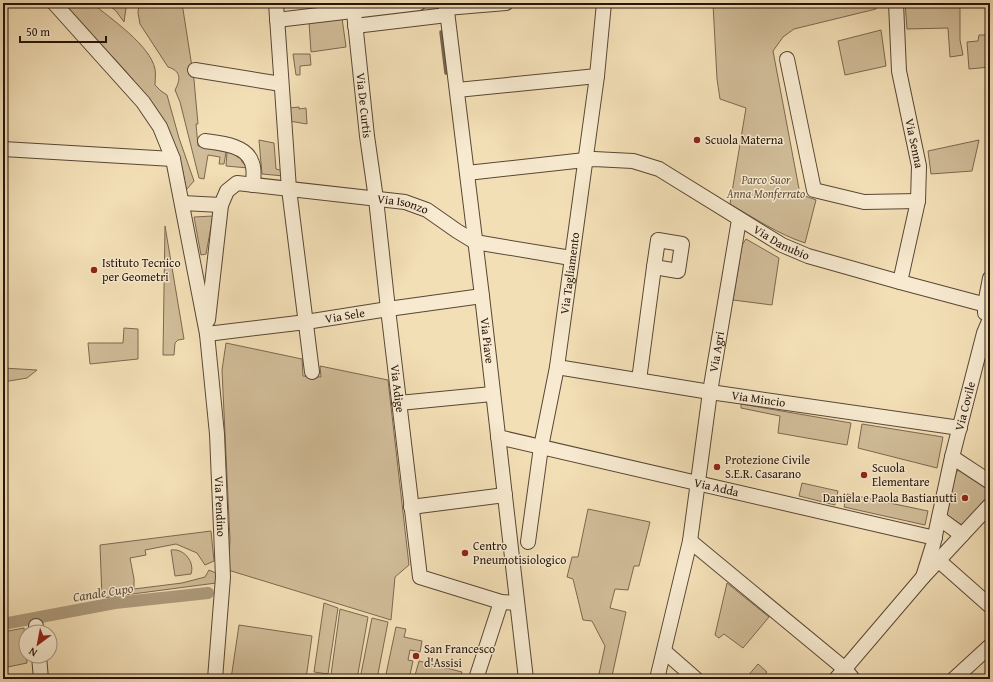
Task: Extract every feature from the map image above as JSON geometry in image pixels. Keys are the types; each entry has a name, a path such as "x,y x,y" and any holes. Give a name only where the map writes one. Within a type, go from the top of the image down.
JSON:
{"street":[{"name":"Via Pendino","path":"54,3 143,102 160,127 173,159 207,334 217,434 223,547 223,577 215,679"},
{"path":"276,3 289,189 312,372"},
{"path":"277,20 353,7 419,3"},
{"path":"355,26 446,9 506,3"},
{"name":"Via Tagliamento","path":"528,542 541,447 557,367 596,76 604,3"},
{"name":"Via Senna","path":"896,3 899,71 919,166 918,201 900,282"},
{"name":"Via De Curtis","path":"353,7 367,136 376,199"},
{"name":"Via Piave","path":"446,9 482,296 492,394 526,679"},
{"path":"787,59 814,190 864,202 918,201"},
{"path":"195,70 281,84"},
{"path":"457,90 596,76"},
{"path":"205,140 240,149 248,155 253,165 253,185"},
{"path":"3,150 173,159"},
{"name":"Via Danubio","path":"467,173 594,159 633,161 659,170 782,245 808,256 988,305"},
{"name":"Via Isonzo","path":"227,191 237,183 405,202 427,210 457,232 475,242 571,258"},
{"name":"Via Pendino","path":"207,334 221,204 227,191"},
{"name":"Via Adige","path":"376,199 420,577 501,602"},
{"path":"182,203 221,204"},
{"name":"Via Agri","path":"657,679 690,540 710,392 739,220"},
{"path":"638,380 654,267"},
{"name":"Via Covile","path":"922,577 935,538 952,457 984,333 990,278"},
{"name":"Via Sele","path":"207,334 306,322 482,296"},
{"name":"Via Covile","path":"984,333 990,319"},
{"name":"Via Mincio","path":"557,367 710,392 960,428"},
{"path":"399,402 492,394"},
{"name":"Via Adda","path":"498,437 935,538"},
{"path":"952,457 990,482"},
{"path":"411,507 505,495"},
{"path":"690,540 845,676 922,577 988,510"},
{"path":"939,518 962,535"},
{"path":"938,560 990,606"},
{"path":"476,679 501,602 517,603"},
{"path":"954,679 990,646"},
{"path":"664,650 696,679"},
{"path":"40,664 41,679"}],"green space":[{"path":"62,3 92,3 129,33 146,51 152,60 155,69 155,85 167,95 179,138 194,181 186,190 176,148 154,107 130,76"},
{"path":"106,3 126,3 124,22 116,11"},
{"path":"139,3 182,3 194,80 198,124 196,124 198,146 226,152 224,164 219,164 220,157 208,155 204,179 199,178 180,102 175,90 179,79 178,73 168,67 140,24 138,13"},
{"name":"Parco Suor Anna Monferrato","path":"876,3 876,9 794,29 783,37 773,51 800,194 816,200 805,243 776,230 730,204 746,108 720,99 717,79 713,4"},
{"path":"905,3 960,3 960,40 963,55 950,57 948,28 907,29"},
{"path":"342,18 346,47 311,52 309,22"},
{"path":"881,30 886,66 845,75 838,41"},
{"path":"979,35 990,35 990,67 969,69 967,42 978,41"},
{"path":"293,54 310,54 311,65 300,66 300,75 296,75"},
{"path":"299,107 299,109 306,108 307,124 289,121 289,108"},
{"path":"259,140 274,143 276,169 284,171 284,176 262,174"},
{"path":"979,140 972,171 931,174 928,151"},
{"path":"227,151 240,156 242,162 248,168 226,166"},
{"path":"213,216 206,254 201,255 194,217"},
{"path":"165,226 184,339 178,340 175,343 174,355 163,355"},
{"path":"746,239 779,258 772,305 733,300 742,245"},
{"path":"124,328 138,329 138,359 90,364 88,343 123,343"},
{"path":"226,343 302,359 303,376 321,377 320,366 388,380 409,565 395,577 391,620 228,570 230,540 222,370"},
{"path":"3,368 37,370 27,378 3,382"},
{"path":"741,404 851,423 847,445 778,433 780,416 741,408"},
{"path":"862,424 943,437 937,468 858,448"},
{"path":"959,469 986,487 987,497 962,525 947,515 946,512 956,473"},
{"path":"802,483 838,491 835,505 799,496"},
{"path":"847,494 928,511 925,525 844,507"},
{"path":"588,509 650,522 639,566 634,566 628,590 615,589 610,608 626,612 612,676 599,674 605,646 592,621 583,620 573,579 567,577 572,557 578,557"},
{"path":"211,531 214,561 205,565 197,553 176,544 145,550 146,555 130,558 134,579 134,589 182,583 205,577 209,570 216,573 216,583 102,598 100,545"},
{"path":"171,550 180,551 187,557 190,561 192,569 191,574 175,576"},
{"path":"727,583 769,617 743,648 724,634 719,638 715,635"},
{"path":"324,603 338,608 328,674 314,672"},
{"path":"340,609 368,617 357,679 331,675"},
{"path":"372,618 388,622 377,679 360,679"},
{"path":"239,625 312,636 306,679 231,679"},
{"path":"396,627 406,629 404,637 422,641 420,652 410,650 408,660 413,661 409,679 385,679"},
{"path":"18,629 18,664 22,664 3,668 3,632"},
{"path":"419,661 462,672 460,679 414,679"},
{"path":"758,664 767,672 762,678 763,679 749,679 747,677"}],"waterway":[{"path":"441,32 446,73"},
{"name":"Canale Cupo","path":"3,624 115,603 208,593"}],"place":[{"name":"Scuola Materna","path":"697,140"},
{"name":"Istituto Tecnico per Geometri","path":"94,270"},
{"name":"Protezione Civile S.E.R. Casarano","path":"717,467"},
{"name":"Scuola Elementare","path":"864,475"},
{"name":"Daniela e Paola Bastianutti","path":"965,498"},
{"name":"Centro Pneumotisiologico","path":"465,553"},
{"name":"San Francesco d'Assisi","path":"416,656"}]}
